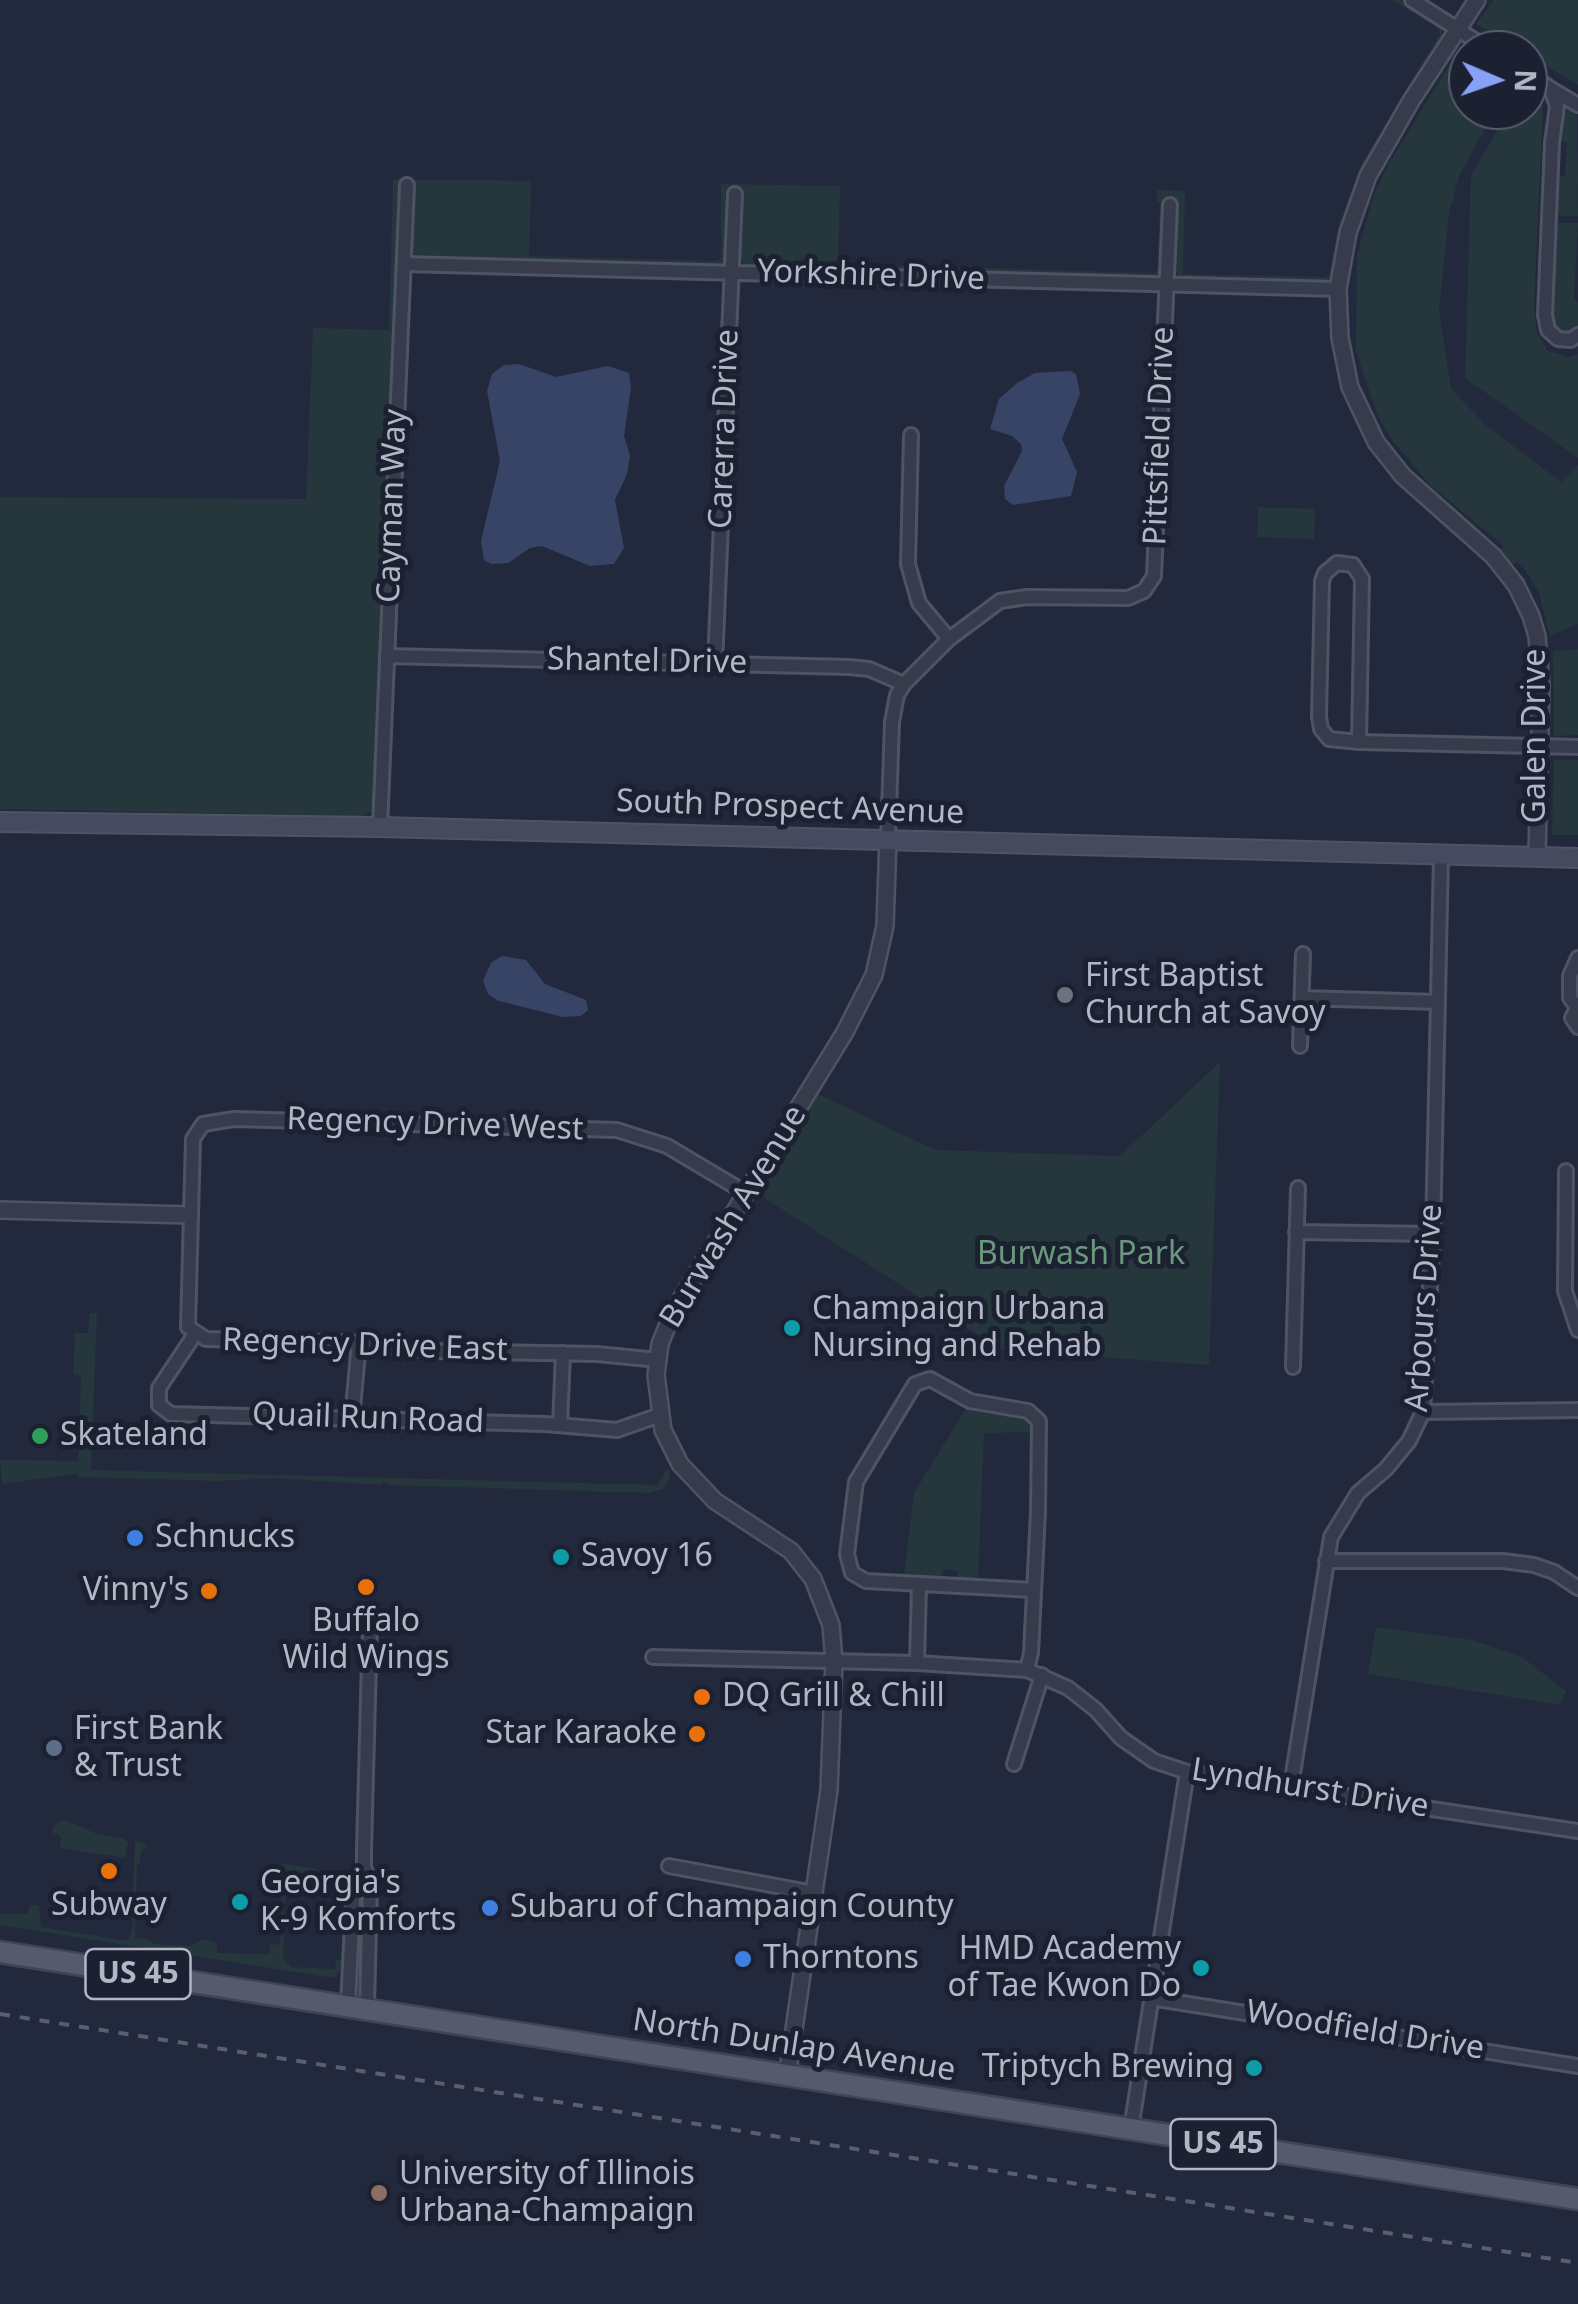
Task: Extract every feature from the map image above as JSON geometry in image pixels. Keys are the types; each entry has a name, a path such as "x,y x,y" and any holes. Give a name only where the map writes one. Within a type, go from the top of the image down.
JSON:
{"main road":[{"name":"South Prospect Avenue","path":"0,822 1578,858"},
{"name":"North Dunlap Avenue","path":"0,1952 1578,2199"}],"street":[{"path":"1412,0 1457,30"},
{"name":"Galen Drive","path":"1457,30 1477,0"},
{"name":"Galen Drive","path":"1448,45 1368,176 1348,233 1338,289 1340,338 1350,387 1376,442 1403,476 1493,556 1524,598 1540,657 1537,856"},
{"path":"1548,87 1578,105"},
{"path":"1551,89 1557,106 1545,315 1548,330 1558,339 1578,336"},
{"name":"Cayman Way","path":"380,828 407,186"},
{"name":"Carerra Drive","path":"716,664 735,194"},
{"name":"Pittsfield Drive","path":"888,840 892,722 897,695 949,638 990,606 1013,598 1128,598 1144,591 1156,571 1170,205"},
{"name":"Yorkshire Drive","path":"404,264 1338,289"},
{"path":"911,435 908,564 919,603 949,638"},
{"path":"1358,742 1362,579 1353,565 1342,562 1331,567 1322,581 1319,717 1321,729 1329,739 1358,742 1578,748"},
{"name":"Shantel Drive","path":"387,656 869,669 904,684"},
{"name":"Burwash Avenue","path":"787,2077 829,1784 834,1661 828,1611 804,1566 776,1539 715,1500 692,1480 670,1447 660,1415 658,1360 673,1312 845,1032 874,974 886,926 888,840"},
{"name":"Arbours Drive","path":"1291,1786 1331,1537 1345,1509 1398,1456 1423,1412 1432,1234 1441,856"},
{"path":"1300,1046 1303,954"},
{"path":"1578,958 1570,976 1570,998 1577,1006 1572,1018 1578,1028"},
{"path":"1302,998 1438,1002"},
{"name":"Regency Drive West","path":"190,1215 193,1139 204,1124 234,1119 617,1130 667,1146 746,1193"},
{"path":"1566,1171 1565,1291 1578,1330"},
{"path":"1293,1367 1298,1188"},
{"path":"0,1210 190,1215"},
{"name":"Regency Drive East","path":"190,1215 188,1326 206,1340 359,1343 432,1351 563,1353 658,1360"},
{"path":"1296,1232 1432,1234"},
{"name":"Quail Run Road","path":"195,1334 159,1388 157,1401 171,1414 617,1430 660,1415"},
{"path":"352,1419 359,1343"},
{"path":"560,1425 563,1353"},
{"path":"1028,1670 1034,1590 1039,1421 1028,1411 970,1401 930,1378 915,1384 859,1473 848,1564 860,1580 1034,1590"},
{"path":"1423,1412 1578,1410"},
{"path":"1326,1561 1503,1561 1544,1569 1578,1588"},
{"path":"918,1664 919,1586"},
{"path":"358,2006 354,1882 364,1868 370,1623"},
{"name":"Lyndhurst Drive","path":"653,1658 1028,1670 1086,1700 1136,1749 1154,1761 1187,1772 1578,1831"},
{"path":"1014,1764 1042,1675"},
{"path":"1131,2129 1187,1772"},
{"path":"669,1866 814,1894"},
{"name":"Woodfield Drive","path":"1151,1998 1578,2066"}],"green space":[{"path":"1392,0 1401,0 1431,19 1441,27 1443,36 1369,159 1346,211 1332,275 1325,282 1179,277 1175,270 1177,203 1165,204 1162,269 1160,275 1151,278 746,266 739,259 741,192 728,193 726,257 722,264 420,258 414,256 412,249 414,185 401,184 374,811 360,816 0,809 0,497 306,499 313,328 389,330 393,179 531,181 529,256 717,261 721,258 721,184 840,186 838,264 1154,273 1160,203 1157,190 1185,191 1183,274 1326,277 1339,223 1362,163 1440,34 1439,29"},
{"path":"1494,0 1578,0 1578,85 1548,67 1548,30 1486,30 1476,24"},
{"path":"1448,67 1448,130 1484,130 1459,176 1449,214 1439,310 1451,389 1488,427 1561,482 1578,465 1578,624 1550,636 1539,593 1525,570 1517,562 1511,565 1499,550 1503,546 1430,485 1390,437 1376,412 1356,351 1357,254 1375,192"},
{"path":"1577,110 1578,216 1560,216 1554,209 1555,173 1565,177 1567,143 1556,137 1559,117"},
{"path":"1497,130 1542,130 1534,306 1537,333 1548,351 1570,357 1578,354 1578,458 1465,378 1471,175"},
{"path":"1559,223 1578,223 1574,300 1578,302 1578,329 1564,334 1553,328 1550,315 1553,229"},
{"path":"1258,507 1315,509 1314,539 1257,537"},
{"path":"1578,649 1578,735 1554,736 1553,651"},
{"path":"1554,759 1578,760 1578,835 1552,835"},
{"name":"Burwash Park","path":"1220,1062 1209,1365 1002,1350 758,1194 818,1094 935,1150 1120,1156"},
{"path":"90,1313 97,1313 91,1470 657,1485 668,1468 670,1478 663,1489 648,1493 388,1485 383,1481 382,1485 274,1478 217,1481 76,1474 2,1484 0,1460 78,1461 81,1376 73,1375 75,1333 88,1333"},
{"path":"966,1408 1026,1414 1033,1421 1033,1432 984,1433 978,1579 958,1578 958,1571 944,1569 941,1578 904,1575 914,1493"},
{"path":"1376,1627 1472,1640 1522,1657 1566,1691 1560,1705 1368,1674"},
{"path":"65,1820 97,1834 124,1839 128,1843 125,1858 60,1848 61,1837 57,1833 53,1836 52,1830"},
{"path":"135,1841 147,1847 141,1850 137,1864 135,1938 155,1944 190,1946 204,1939 217,1943 217,1953 270,1954 270,1945 280,1944 282,1873 272,1870 280,1863 317,1869 313,1878 289,1871 286,1874 283,1957 291,1967 335,1969 336,1960 342,1960 343,1924 345,1963 341,1970 333,1978 0,1925 0,1914 28,1914 29,1905 39,1905 41,1927 128,1941 134,1921 123,1916 133,1895"}],"water":[{"path":"519,364 556,377 608,366 629,373 631,387 624,436 630,456 615,500 624,548 614,564 590,566 542,546 530,548 508,563 484,560 481,541 500,461 487,391 492,374 504,365"},
{"path":"1035,373 1076,374 1080,394 1062,439 1077,472 1071,496 1013,505 1005,499 1004,486 1022,451 1021,444 1012,436 990,429 999,399"},
{"path":"502,956 526,960 545,984 586,1000 588,1010 581,1016 563,1017 499,1001 488,994 483,981 491,963"}],"railway":[{"path":"0,2014 1578,2263"}],"place":[{"name":"First Baptist Church at Savoy","path":"1065,995"},
{"name":"Champaign Urbana Nursing and Rehab","path":"792,1328"},
{"name":"Skateland","path":"40,1436"},
{"name":"Schnucks","path":"135,1538"},
{"name":"Savoy 16","path":"561,1557"},
{"name":"Buffalo Wild Wings","path":"366,1587"},
{"name":"Vinny's","path":"209,1591"},
{"name":"DQ Grill & Chill","path":"702,1697"},
{"name":"Star Karaoke","path":"697,1734"},
{"name":"First Bank & Trust","path":"54,1748"},
{"name":"Subway","path":"109,1871"},
{"name":"Georgia's K-9 Komforts","path":"240,1902"},
{"name":"Subaru of Champaign County","path":"490,1908"},
{"name":"Thorntons","path":"743,1959"},
{"name":"HMD Academy of Tae Kwon Do","path":"1201,1968"},
{"name":"Triptych Brewing","path":"1254,2068"},
{"name":"University of Illinois Urbana-Champaign","path":"379,2193"}]}
